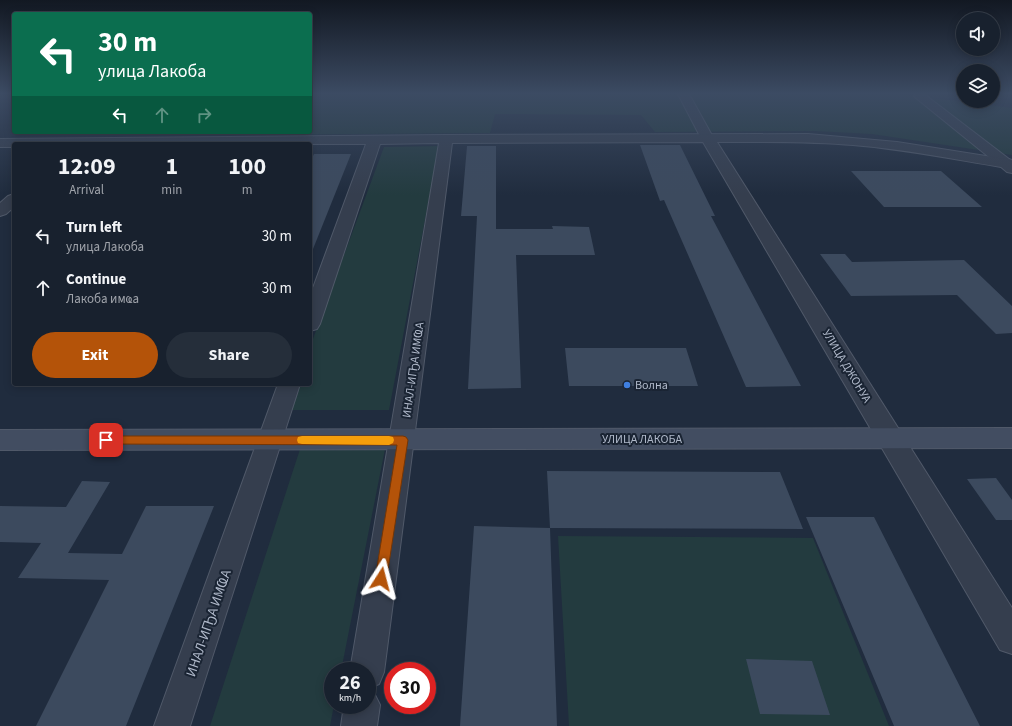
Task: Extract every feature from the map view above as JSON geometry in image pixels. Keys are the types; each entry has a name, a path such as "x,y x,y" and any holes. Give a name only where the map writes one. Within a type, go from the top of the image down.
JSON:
{"main road":[{"name":"УЛИЦА ЛАКОБА","path":"0,440 1012,438"}],"street":[{"name":"УЛИЦА ДЖОНУА","path":"702,128 1012,638"},
{"path":"962,128 1010,165"},
{"path":"84,142 94,134"},
{"path":"228,142 446,139 808,138 897,146 1010,165"},
{"name":"ИНАЛ-ИҦА ИМҨА","path":"369,662 403,440 446,139"},
{"path":"312,318 374,140"},
{"path":"0,143 12,143"},
{"path":"0,211 12,201"},
{"name":"ИНАЛ-ИҦА ИМҨА","path":"172,726 288,386"},
{"path":"359,726 361,714"}],"green space":[{"path":"312,128 491,128 490,133 236,135 312,134"},
{"path":"652,128 1012,128 1012,155 872,134 814,131 655,132"},
{"path":"439,146 389,410 287,410 295,386 312,386 312,342 384,147"},
{"path":"302,443 386,444 343,662 324,662 324,714 332,714 330,726 210,726"},
{"path":"558,536 813,538 889,726 569,726"}],"building":[{"path":"640,145 680,145 715,216 711,216 801,386 746,387 664,200 660,201"},
{"path":"467,146 496,146 496,229 553,229 552,226 589,227 595,255 516,255 521,388 468,389 477,216 461,216"},
{"path":"314,154 351,154 312,252 312,158"},
{"path":"851,171 941,171 982,207 884,207"},
{"path":"820,254 845,254 852,262 964,260 1012,306 1012,333 996,334 957,295 851,296"},
{"path":"565,348 686,348 698,386 569,386"},
{"path":"547,471 780,472 803,529 550,528"},
{"path":"996,478 1012,500 1012,520 996,520 967,479"},
{"path":"82,481 110,482 68,553 122,554 146,506 214,506 126,726 36,726 109,580 18,578 41,543 0,542 0,506 66,507"},
{"path":"806,517 874,517 980,726 894,726"},
{"path":"474,526 550,528 557,726 460,726"},
{"path":"746,659 812,661 830,715 760,714"}],"slow traffic":[{"path":"302,440 389,440"}],"place":[{"name":"Волна","path":"627,385"}],"route":[{"path":"106,440 403,440 381,579"}]}
